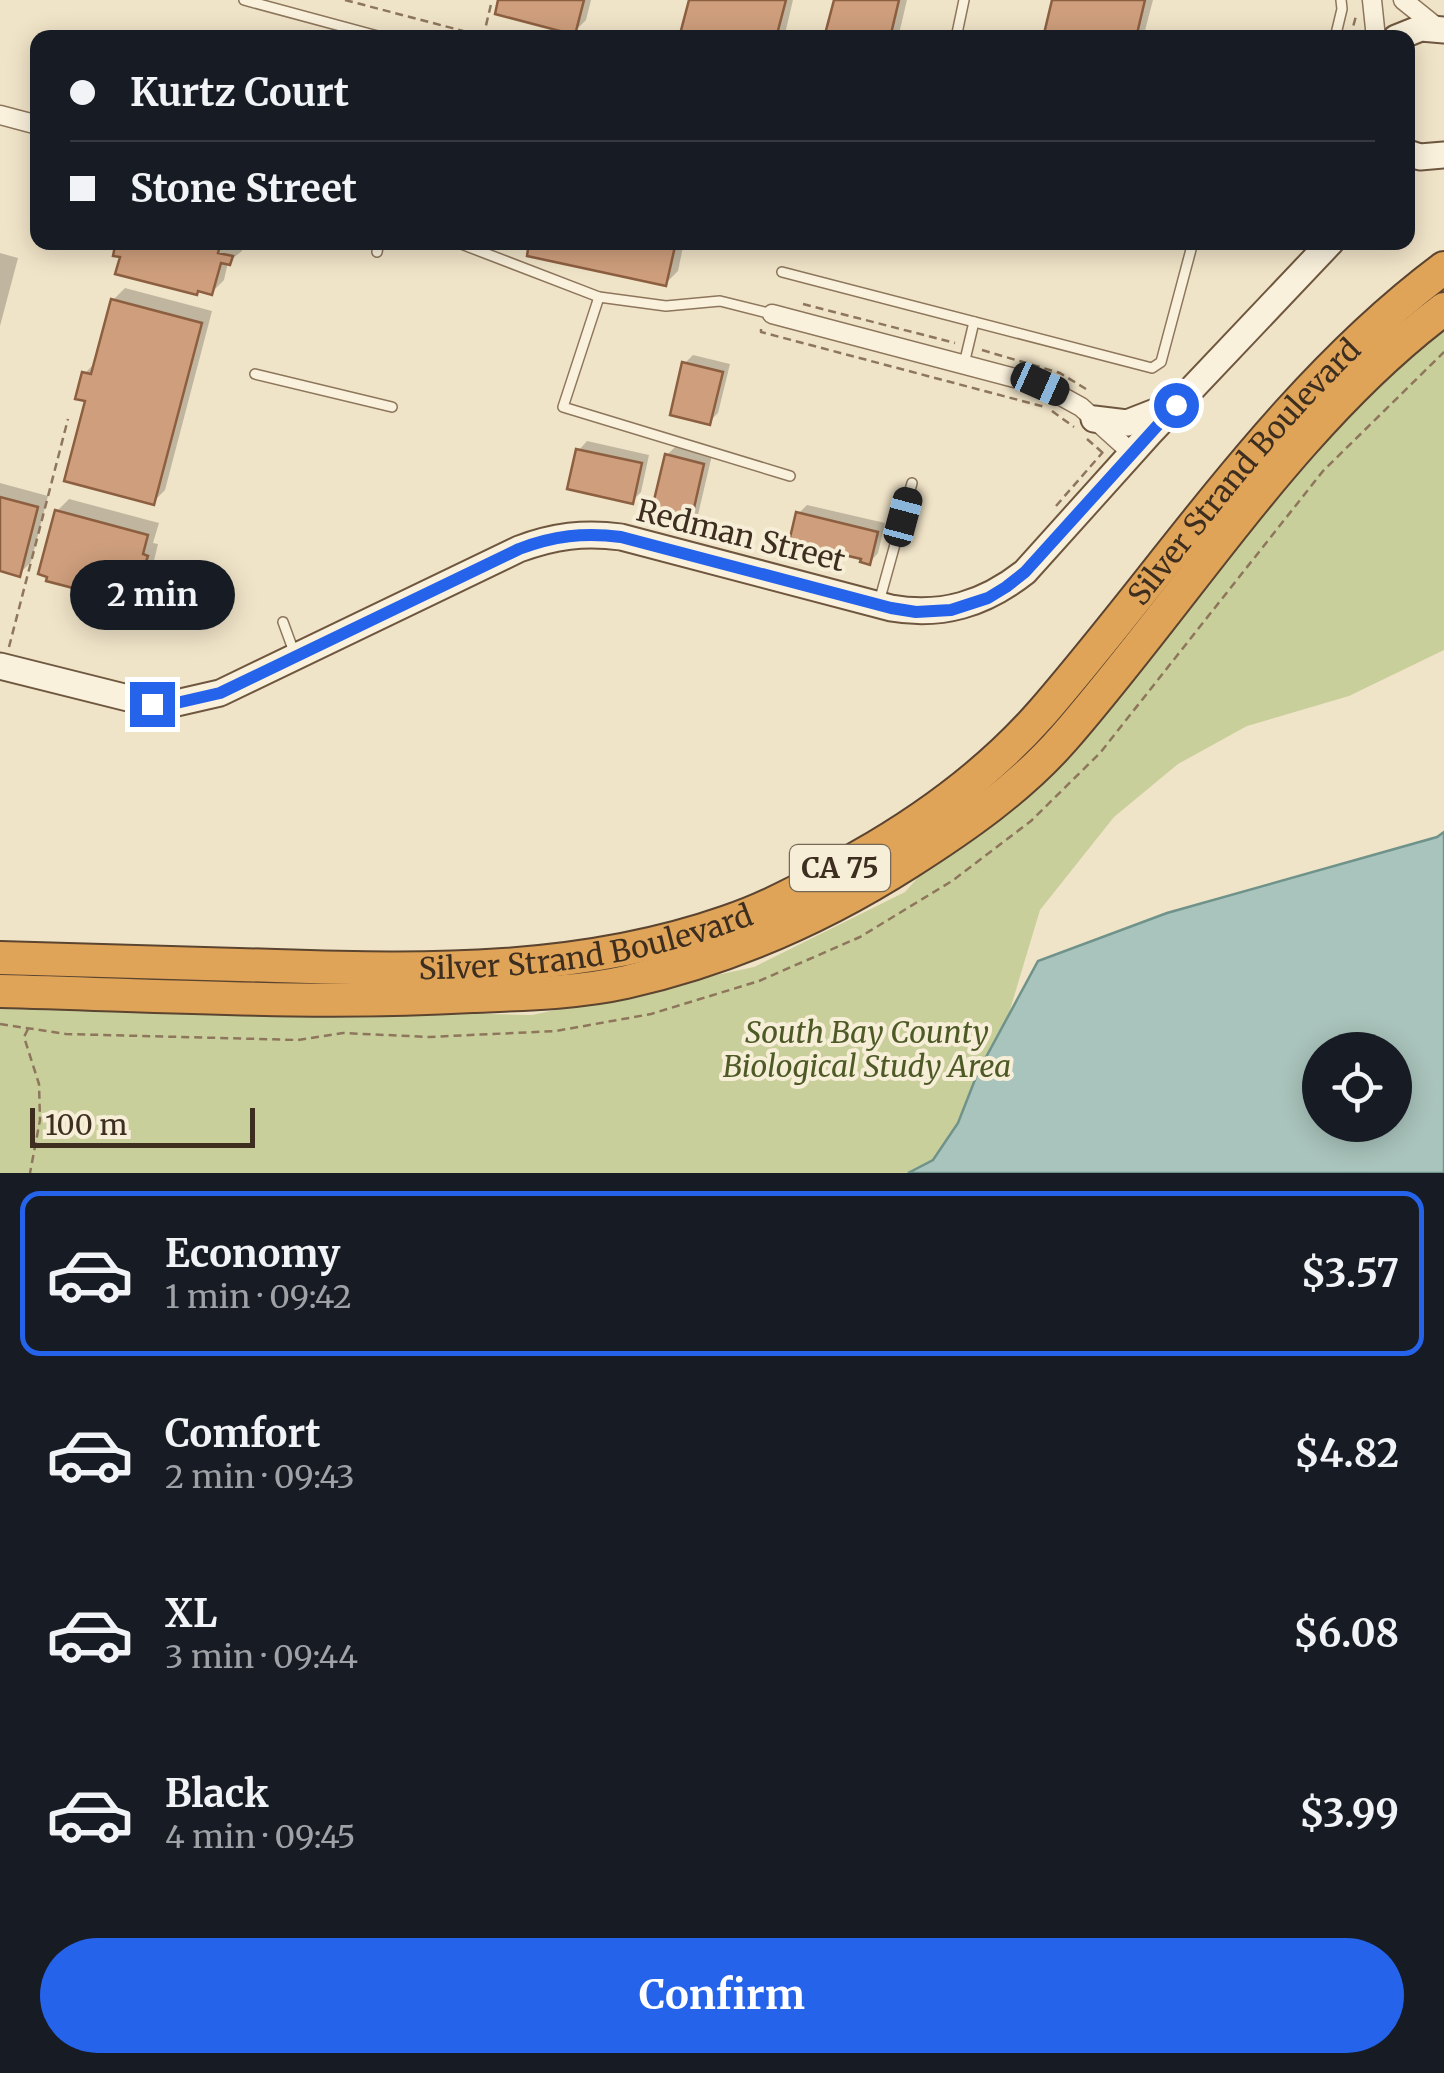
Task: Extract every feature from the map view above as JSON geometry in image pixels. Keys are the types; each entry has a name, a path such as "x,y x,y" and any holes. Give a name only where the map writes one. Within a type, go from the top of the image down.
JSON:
{"highway":[{"name":"Silver Strand Boulevard","path":"0,958 398,970 516,966 618,951 729,922 820,880 938,808 1035,720 1098,648 1267,437 1331,366 1444,268"},
{"name":"Silver Strand Boulevard","path":"0,991 392,1001 518,994 624,982 734,949 827,911 948,837 1008,791 1060,743 1292,456 1356,386 1444,309"}],"street":[{"path":"1402,0 1442,29"},
{"path":"1364,2 1373,30"},
{"path":"1415,31 1442,29"},
{"path":"0,115 30,123"},
{"path":"1415,154 1440,156"},
{"path":"1415,166 1440,156"},
{"path":"1094,418 1124,423 1169,407 1203,378 1324,250"},
{"path":"769,314 1040,384 1062,394 1132,452"},
{"name":"Redman Street","path":"3,657 124,699 172,704 220,693 519,549 577,534 621,537 878,605 940,611 997,592 1025,572 1203,378"}],"lane":[{"path":"244,0 356,30"},
{"path":"958,30 964,0"},
{"path":"1337,30 1341,0"},
{"path":"477,250 599,297 666,306 720,302 769,314"},
{"path":"782,272 1152,368 1161,362 1189,250"},
{"path":"599,297 563,407 790,476"},
{"path":"964,364 974,322"},
{"path":"255,374 392,407"},
{"path":"878,605 912,483"},
{"path":"283,622 295,656"}],"path":[{"path":"345,0 457,30"},
{"path":"485,30 492,0"},
{"path":"1353,30 1364,2"},
{"path":"769,314 761,332 1046,408 1066,419 1102,453"},
{"path":"0,1024 66,1034 298,1040 343,1033 429,1037 556,1031 651,1014 759,981 860,937 952,881 1031,821 1100,753 1324,471 1444,352"},
{"path":"3,657 68,419"},
{"path":"29,1028 24,1037 39,1084 40,1120 30,1173"}],"green space":[{"name":"South Bay County Biological Study Area","path":"1444,310 1444,650 1349,696 1247,726 1178,764 1114,817 1040,910 985,1093 936,1173 0,1173 0,1003 532,1015 754,967 905,892 1092,682"}],"water":[{"path":"1444,832 1444,1173 908,1173 933,1160 958,1123 978,1072 1038,961 1167,913"}],"building":[{"path":"498,0 584,0 576,30 556,30 495,14"},
{"path":"689,0 786,0 778,30 681,30"},
{"path":"834,0 899,0 892,30 826,30"},
{"path":"1052,0 1145,0 1138,30 1045,30"},
{"path":"114,250 219,250 218,253 233,256 230,265 221,263 212,295 198,291 197,295 115,274 120,257 113,256"},
{"path":"528,250 674,250 666,286 527,256"},
{"path":"111,299 202,323 154,505 64,481 85,401 75,399 82,372 91,374"},
{"path":"682,362 723,372 710,425 670,415"},
{"path":"576,449 642,463 633,504 567,489"},
{"path":"665,454 704,464 689,530 649,521"},
{"path":"0,497 38,507 20,577 0,571"},
{"path":"55,510 148,535 143,554 148,556 131,603 46,581 47,577 38,574"},
{"path":"796,512 878,532 870,565 860,562 861,559 789,542"}],"route":[{"path":"152,704 172,704 220,693 519,549 577,534 621,537 891,608 951,610 988,598 1025,572 1176,405"}]}
